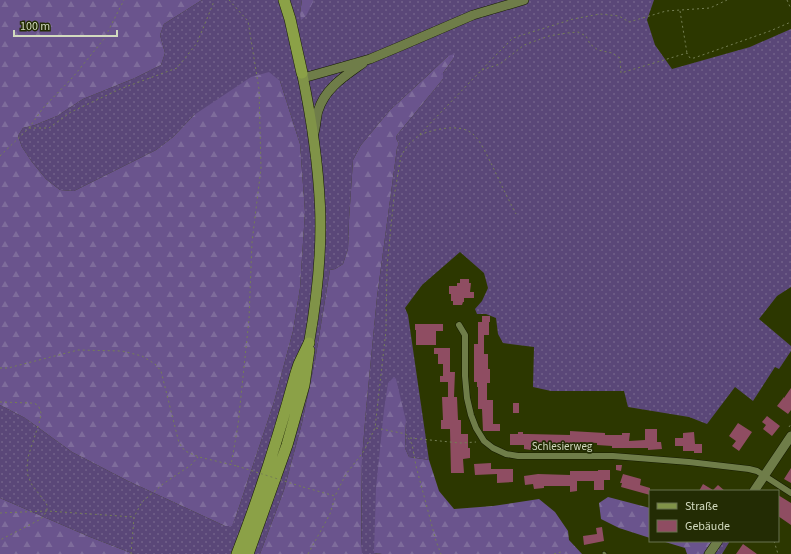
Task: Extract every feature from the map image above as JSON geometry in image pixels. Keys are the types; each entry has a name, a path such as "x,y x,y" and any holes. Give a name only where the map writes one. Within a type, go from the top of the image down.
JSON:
{"highway":[{"path":"284,0 290,19 302,75"},
{"path":"237,554 277,442 297,369 309,343"},
{"path":"248,554 287,445 307,369 309,343"}],"main road":[{"path":"309,343 317,289 320,238 319,197 313,140 302,75 351,64 370,58 414,41 473,15 524,0"},
{"path":"313,140 318,112 329,91 340,79 370,58"},
{"path":"755,490 791,436"},
{"path":"709,554 717,542"}],"street":[{"name":"Schlesierweg","path":"459,325 463,329 465,335 465,376 468,404 471,415 476,428 484,441 493,448 506,454 518,456 613,456 658,458 749,469 757,471 791,493"}],"path":[{"path":"0,156 29,128 43,108 74,77 104,38 124,0"},
{"path":"29,128 49,128 71,112 120,89 177,68 197,44 213,4 213,0"},
{"path":"229,0 248,21 259,90 261,168 252,242 249,319 238,425 231,465"},
{"path":"308,554 330,514 335,496 346,474 364,451 375,428 386,330 387,266 394,198 401,156 407,146 514,38 573,19 600,14 619,16 629,22 666,11 710,8 727,0"},
{"path":"787,0 791,9"},
{"path":"680,10 687,54 690,58 694,58 770,31 791,22"},
{"path":"480,71 500,64 524,45 549,36 578,32 586,36 590,44 598,50 620,58 621,73 687,54"},
{"path":"419,135 431,130 449,127 472,133 478,139 516,214"},
{"path":"0,368 8,368 78,350 122,352 142,356 155,364 161,371 179,443 185,451 199,457 237,466 335,496"},
{"path":"0,402 31,402 39,407 41,413 40,420 32,440 27,468 28,476 32,485 47,505 47,511 41,519 0,540"},
{"path":"375,428 406,434 409,438 412,444 416,466 436,541 441,554"},
{"path":"409,438 460,443 484,441"},
{"path":"131,554 134,517 142,502 163,484 191,465 199,457"},
{"path":"0,513 47,511 134,517"},
{"path":"774,542 778,554"},
{"path":"554,554 561,552"}],"shaded area":[{"path":"202,0 302,0 300,13 314,0 654,0 647,20 655,45 672,69 750,47 791,29 791,287 777,296 759,319 791,346 791,351 779,369 775,367 753,401 735,387 707,424 689,417 628,407 624,391 551,391 533,387 534,347 503,343 498,334 496,318 486,314 477,314 475,309 482,301 488,288 484,273 460,252 422,285 405,308 408,315 429,460 409,457 405,448 406,421 374,553 382,554 361,554 362,458 366,410 377,297 397,148 399,144 396,138 443,79 443,73 454,58 448,56 390,110 361,145 353,160 348,249 343,264 330,270 315,361 302,423 284,490 260,554 134,554 90,537 0,498 0,405 25,418 72,452 128,481 225,526 232,525 236,516 274,402 293,331 300,288 305,212 300,144 280,81 194,115 173,137 156,150 74,191 60,190 46,179 22,147 18,136 23,128 57,116 83,99 135,78 161,65 165,53 160,35 164,24"},
{"path":"711,542 729,542 722,554 703,554"}],"green space":[{"path":"0,0 202,0 164,24 160,35 165,53 161,65 135,78 83,99 57,116 23,128 18,136 22,147 46,179 60,190 74,191 156,150 173,137 194,115 251,77 269,72 280,81 300,144 305,212 300,288 293,331 274,402 232,526 225,526 128,481 72,452 25,418 0,405"},
{"path":"302,0 314,0 306,16 301,20 300,13"},
{"path":"454,54 454,58 443,73 443,79 396,138 399,144 397,148 377,297 362,458 362,554 260,554 284,490 302,423 315,361 330,270 343,264 348,249 353,160 361,145 390,110 448,56"},
{"path":"394,377 396,379 406,421 405,448 409,457 429,460 439,491 454,509 493,506 539,499 555,512 568,531 569,540 582,554 374,553 376,488 384,410 388,383"},
{"path":"608,497 649,508 649,538 619,528 601,519 599,503"},
{"path":"0,498 90,537 134,554 0,554"},
{"path":"665,542 711,542 703,554 687,554 685,548"}],"building":[{"path":"460,279 469,279 469,283 471,283 470,292 474,292 474,298 464,298 462,305 453,305 453,301 451,301 451,294 449,294 449,286 457,286 457,283 460,283"},
{"path":"482,316 490,316 489,335 484,335 484,354 488,354 488,369 490,369 490,383 487,383 487,400 493,400 493,424 500,424 500,431 483,431 482,409 478,409 478,387 477,382 474,382 474,344 478,344 478,322 482,322"},
{"path":"415,324 443,324 443,331 436,331 436,345 416,345"},
{"path":"434,348 450,348 450,372 455,372 454,397 457,397 458,420 461,420 461,434 468,434 468,448 470,448 470,458 463,459 464,473 451,473 450,429 441,429 441,420 443,420 442,397 448,397 448,382 440,382 440,376 443,376 443,364 438,364 438,354 434,354"},
{"path":"791,388 791,410 788,414 777,406"},
{"path":"513,403 519,403 519,413 513,413"},
{"path":"767,416 780,426 772,436 763,429 766,425 762,422"},
{"path":"738,423 752,432 739,451 732,446 736,441 729,436"},
{"path":"645,429 657,429 657,442 661,442 662,449 648,450 648,448 612,448 612,446 597,445 597,443 580,442 580,449 574,449 574,446 555,446 555,449 548,449 548,446 531,446 531,450 524,449 524,445 510,445 510,434 518,434 518,432 523,432 523,434 570,435 570,431 605,433 605,435 622,435 622,433 630,433 629,441 645,440"},
{"path":"694,432 695,444 702,444 702,453 683,451 683,446 675,446 675,438 683,438 683,433"},
{"path":"491,463 491,469 513,469 513,482 497,483 497,474 475,475 474,464"},
{"path":"616,465 622,465 621,471 616,470"},
{"path":"791,468 791,483 784,479"},
{"path":"610,470 610,480 604,480 604,490 594,490 594,481 577,481 577,491 570,492 570,486 544,486 544,488 534,489 533,484 525,485 524,476 538,474 570,475 570,471"},
{"path":"623,474 641,479 640,485 650,488 649,495 621,487 622,483 620,483"},
{"path":"703,484 713,490 700,490"},
{"path":"718,485 724,490 713,490"},
{"path":"779,496 791,503 791,525 779,517"},
{"path":"602,527 604,541 584,545 583,536 597,534 596,528"},
{"path":"743,544 757,554 736,554"}]}
